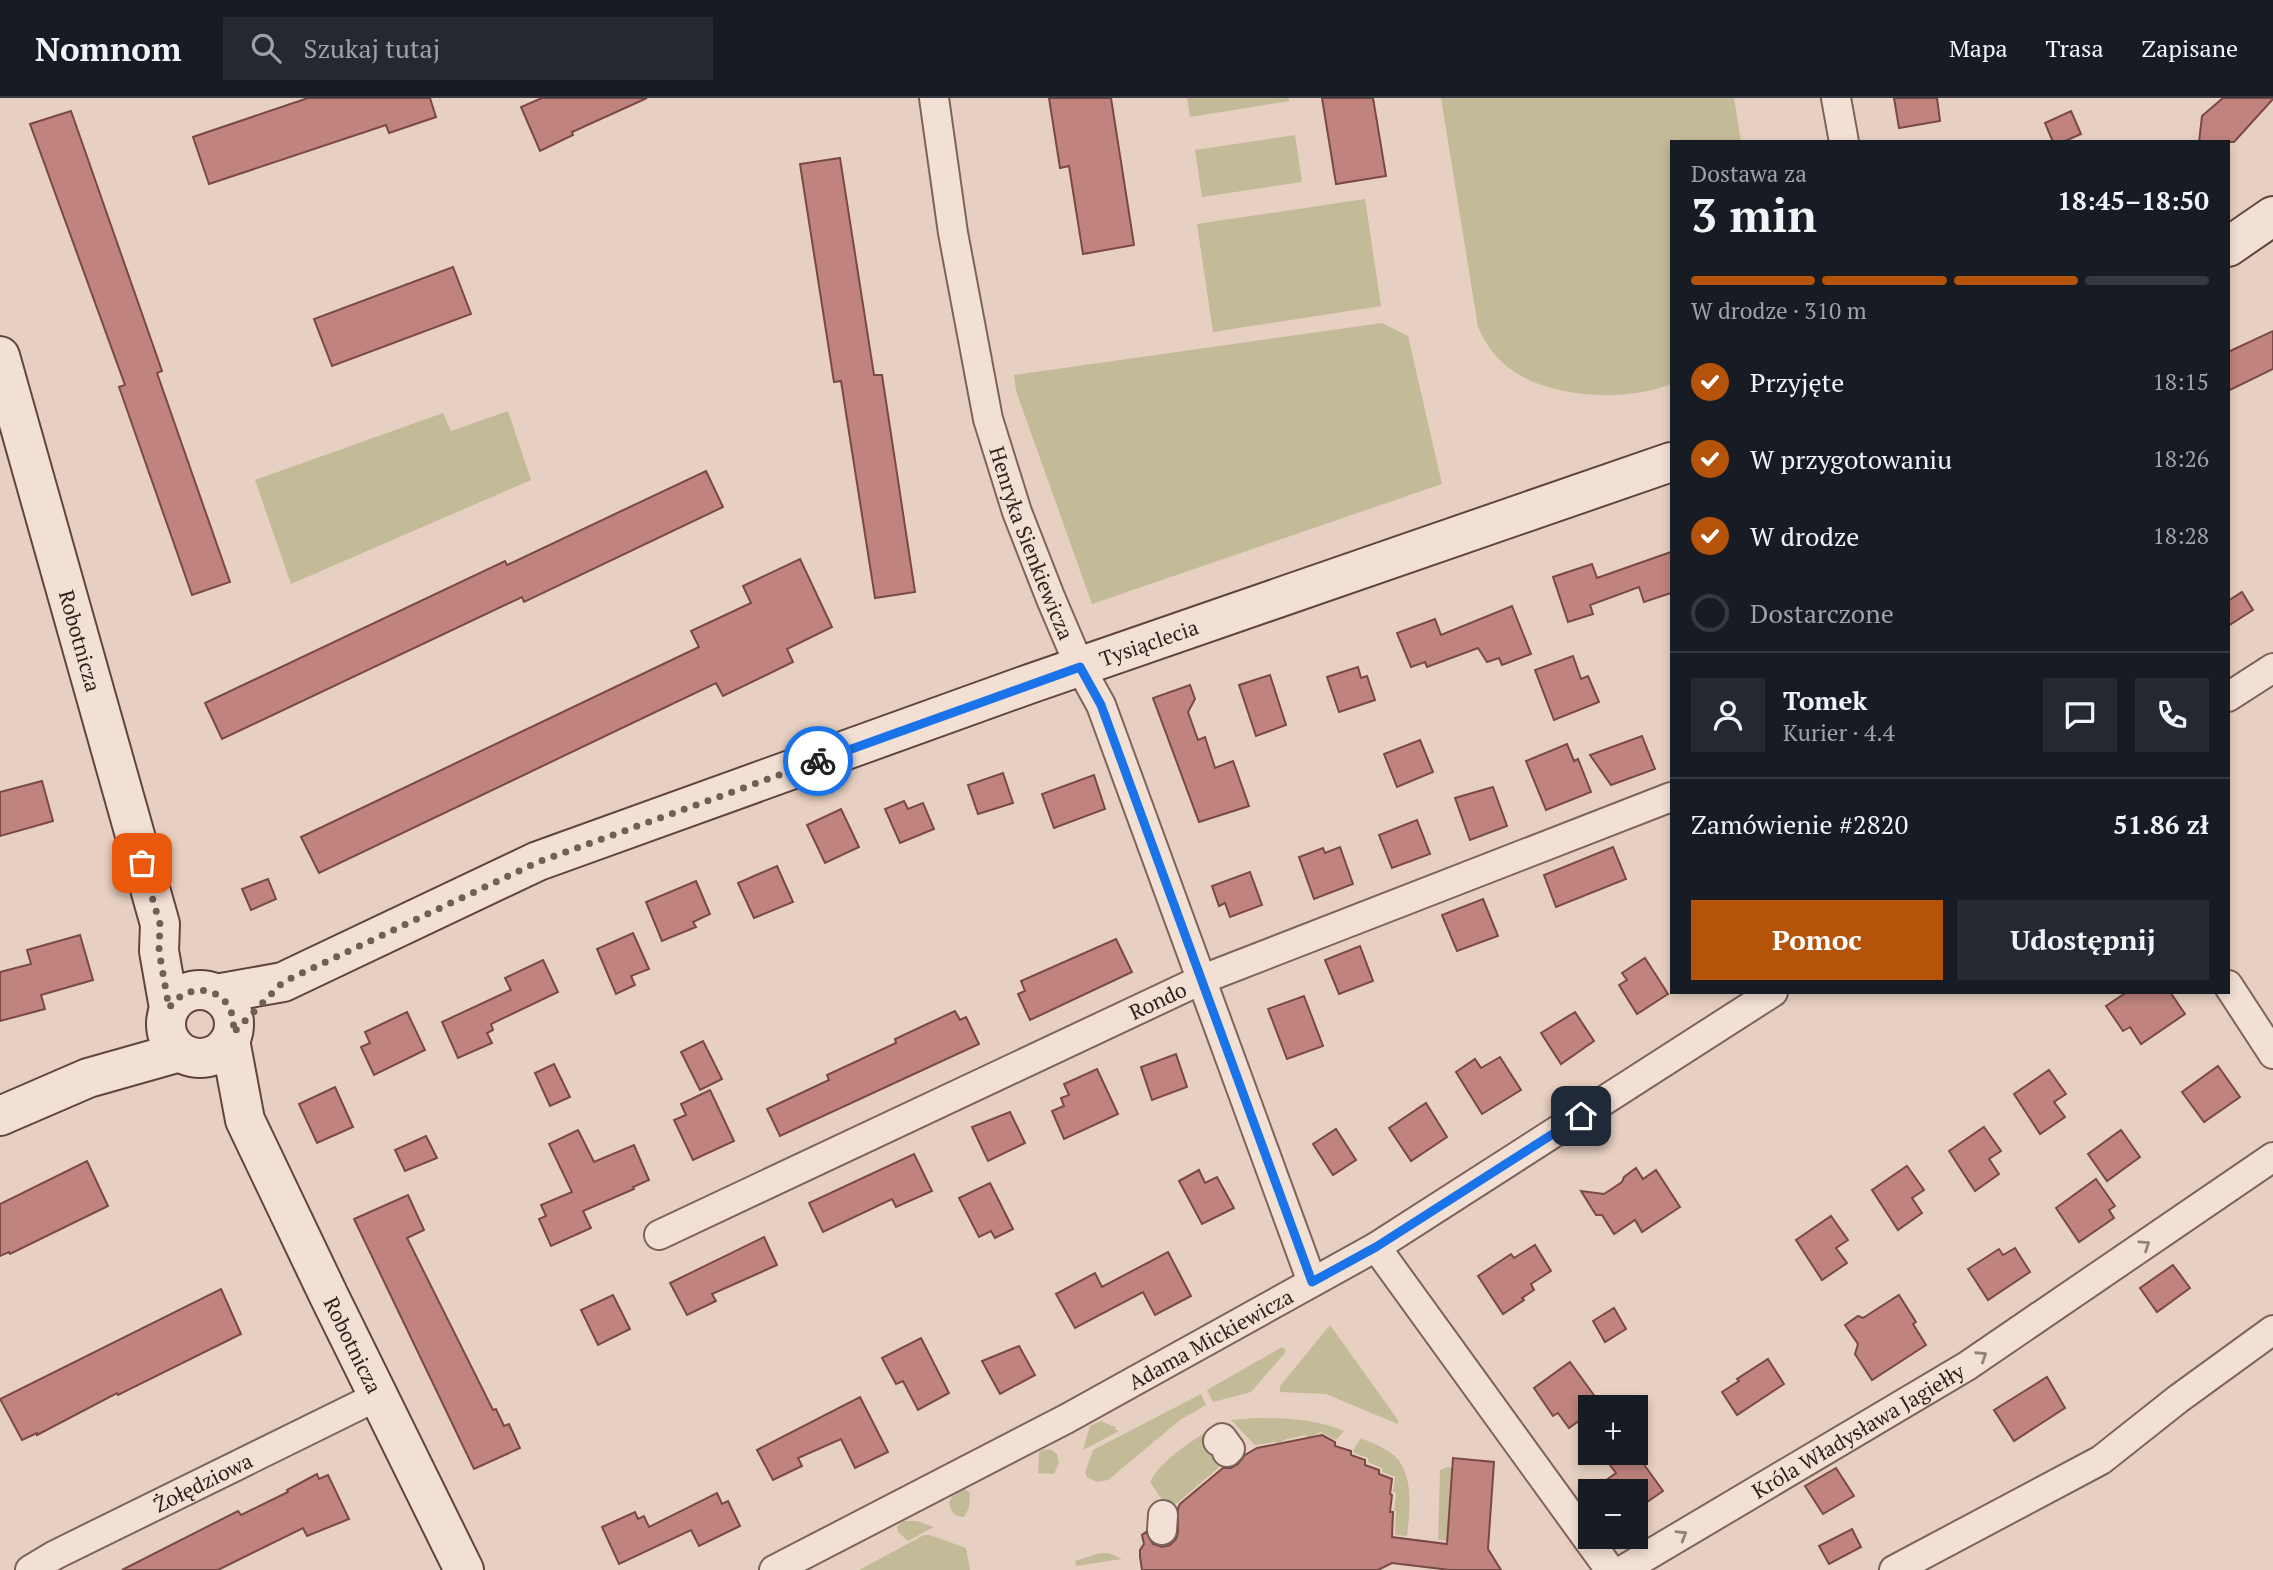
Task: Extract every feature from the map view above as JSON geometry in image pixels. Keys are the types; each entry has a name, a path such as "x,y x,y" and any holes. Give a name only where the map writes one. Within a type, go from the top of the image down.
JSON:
{"street":[{"name":"Henryka Sienkiewicza","path":"934,98 953,233 988,419 1017,512 1063,630 1101,705 1312,1282"},
{"path":"1836,98 1844,140"},
{"path":"2230,246 2273,216"},
{"name":"Robotnicza","path":"0,356 160,924 159,951 175,1036 245,1120 463,1569"},
{"name":"Tysiąclecia","path":"211,992 283,982 538,862 1080,667 1670,462"},
{"path":"2230,696 2273,668"},
{"name":"Rondo","path":"659,1235 1203,979 1670,797"},
{"name":"Robotnicza","path":"160,924 211,992"},
{"name":"Tysiąclecia","path":"231,1036 283,982"},
{"path":"2230,988 2273,1054"},
{"path":"211,992 223,999 231,1011 234,1025 231,1036 221,1051 214,1055 195,1058 175,1036 185,993 211,992"},
{"name":"Adama Mickiewicza","path":"775,1570 1066,1419 1376,1247 1770,994"},
{"path":"0,1116 175,1036"},
{"name":"Robotnicza","path":"231,1036 245,1120"},
{"name":"Króla Władysława Jagiełły","path":"1623,1570 1936,1385 2035,1321 2273,1157"},
{"path":"1376,1247 1611,1570"},
{"path":"1894,1570 2101,1460 2273,1330"},
{"name":"Żołędziowa","path":"30,1570 217,1474 378,1396"}],"shaded area":[{"path":"1187,98 1289,98 1289,101 1190,117"},
{"path":"1441,98 1734,98 1741,140 1670,140 1670,384 1630,394 1607,395 1583,394 1538,384 1502,362 1485,341 1478,327"},
{"path":"1295,135 1302,182 1202,197 1195,150"},
{"path":"1365,199 1381,306 1213,332 1197,224"},
{"path":"1382,323 1408,336 1442,484 1092,604 1016,391 1014,375"},
{"path":"508,411 531,480 291,584 255,480 443,413 451,431"},
{"path":"1330,1325 1398,1420 1398,1424 1326,1394 1280,1392 1280,1386"},
{"path":"1282,1347 1286,1350 1284,1354 1251,1392 1213,1402 1207,1390"},
{"path":"1201,1394 1206,1405 1180,1420 1108,1480 1097,1482 1087,1477 1085,1473 1093,1450"},
{"path":"1231,1420 1300,1420 1344,1431 1336,1440 1321,1432 1308,1438 1305,1435 1277,1444 1255,1445"},
{"path":"1101,1421 1116,1426 1115,1429 1119,1431 1083,1450 1090,1426"},
{"path":"1217,1424 1239,1450 1169,1510 1150,1482 1171,1457"},
{"path":"1361,1438 1391,1453 1399,1460 1404,1470 1409,1492 1407,1536 1395,1535 1395,1477 1382,1472 1382,1468 1368,1462 1368,1458 1354,1453 1353,1450"},
{"path":"1050,1449 1057,1454 1059,1463 1054,1474 1038,1473 1039,1452"},
{"path":"1453,1468 1447,1541 1438,1540 1440,1470"},
{"path":"965,1489 970,1493 969,1508 964,1517 961,1517 954,1513 949,1503 952,1497"},
{"path":"903,1521 917,1521 934,1527 908,1541 898,1532 897,1527"},
{"path":"924,1535 966,1548 970,1570 859,1570"},
{"path":"1108,1553 1122,1559 1076,1566 1075,1561"}],"building":[{"path":"308,98 430,98 436,117 389,133 386,125 209,184 193,137"},
{"path":"542,98 647,98 572,132 573,135 540,151 521,107"},
{"path":"1049,98 1111,98 1134,245 1083,254 1069,166 1060,168"},
{"path":"1322,98 1373,98 1386,176 1336,184"},
{"path":"1894,98 1937,98 1940,121 1899,128"},
{"path":"2223,98 2273,98 2234,142 2199,140 2202,116"},
{"path":"71,111 162,371 157,373 230,582 192,595 119,387 125,385 30,124"},
{"path":"2071,111 2081,134 2068,140 2052,140 2045,123"},
{"path":"840,158 874,375 882,375 915,592 875,598 841,381 834,382 800,164"},
{"path":"453,267 471,314 332,366 314,319"},
{"path":"2273,331 2273,369 2230,390 2230,351"},
{"path":"706,471 723,507 524,602 522,597 222,739 205,703 505,561 507,565"},
{"path":"1670,552 1670,593 1644,602 1639,587 1590,605 1593,614 1568,622 1553,577 1592,564 1597,578"},
{"path":"800,559 832,627 787,649 793,662 723,696 716,683 319,873 301,837 699,647 691,631 751,603 743,586"},
{"path":"2242,592 2253,610 2230,625 2230,600"},
{"path":"1512,606 1531,654 1502,665 1499,658 1487,662 1478,648 1427,667 1425,662 1411,667 1397,633 1435,619 1441,635"},
{"path":"1573,656 1581,679 1588,676 1599,702 1554,720 1535,670"},
{"path":"1358,667 1361,678 1367,676 1375,700 1339,712 1327,677"},
{"path":"1270,675 1286,725 1256,736 1239,685"},
{"path":"1190,685 1195,699 1188,712 1198,740 1205,737 1215,768 1233,761 1249,806 1199,822 1153,698"},
{"path":"1642,736 1655,769 1611,785 1590,755"},
{"path":"1420,740 1433,772 1397,787 1384,754"},
{"path":"1567,744 1574,761 1578,759 1591,792 1546,810 1526,761"},
{"path":"1003,773 1013,803 978,814 968,785"},
{"path":"1094,775 1105,809 1054,828 1042,794"},
{"path":"42,781 53,821 0,836 0,792"},
{"path":"1493,787 1507,826 1470,840 1455,798"},
{"path":"904,801 908,809 923,803 934,829 900,843 885,809"},
{"path":"841,809 859,847 825,863 807,825"},
{"path":"1417,820 1430,854 1392,868 1379,835"},
{"path":"1340,847 1353,884 1314,899 1299,857 1323,848 1325,853"},
{"path":"1613,847 1626,879 1556,907 1544,875"},
{"path":"777,866 793,902 754,918 738,883"},
{"path":"1250,872 1262,905 1230,917 1225,903 1219,906 1212,886"},
{"path":"268,879 276,899 251,910 242,889"},
{"path":"696,881 710,914 693,922 696,927 662,941 646,902"},
{"path":"1483,899 1498,936 1457,951 1442,915"},
{"path":"633,933 649,969 631,976 635,985 616,994 597,949"},
{"path":"80,935 93,980 41,995 45,1009 0,1021 0,972 31,964 27,950"},
{"path":"1116,939 1132,972 1030,1020 1018,994 1025,991 1021,981"},
{"path":"1360,946 1373,981 1339,994 1325,960"},
{"path":"1645,958 1668,994 1637,1014 1619,985 1627,980 1622,973"},
{"path":"543,960 558,992 491,1024 493,1030 487,1033 492,1043 458,1058 442,1022 511,990 505,978"},
{"path":"2124,994 2171,994 2185,1014 2141,1044 2130,1027 2123,1031 2106,1006"},
{"path":"1304,996 1323,1046 1287,1059 1268,1009"},
{"path":"955,1011 960,1020 966,1017 979,1044 780,1136 767,1109 829,1080 827,1075 896,1043 895,1039"},
{"path":"407,1012 425,1050 374,1075 361,1047 370,1043 365,1032"},
{"path":"1575,1012 1594,1041 1561,1064 1541,1033"},
{"path":"703,1041 722,1079 700,1090 681,1052"},
{"path":"1176,1054 1187,1087 1152,1100 1141,1067"},
{"path":"1500,1057 1521,1090 1482,1114 1456,1072 1475,1059 1481,1068"},
{"path":"554,1064 570,1097 550,1106 535,1073"},
{"path":"2218,1066 2240,1097 2204,1122 2182,1092"},
{"path":"1097,1069 1118,1114 1064,1139 1052,1111 1064,1106 1061,1098 1069,1095 1064,1084"},
{"path":"2049,1070 2066,1094 2054,1102 2065,1117 2040,1134 2014,1094"},
{"path":"335,1087 353,1127 317,1143 299,1104"},
{"path":"710,1090 734,1141 693,1160 674,1120 686,1115 681,1104"},
{"path":"1426,1103 1447,1137 1411,1161 1389,1128"},
{"path":"1010,1112 1025,1143 988,1161 972,1127"},
{"path":"1984,1127 2001,1151 1989,1159 1999,1174 1975,1191 1949,1151"},
{"path":"1336,1129 1356,1160 1333,1175 1313,1144"},
{"path":"578,1130 594,1162 634,1145 649,1180 583,1211 591,1228 551,1246 539,1219 546,1216 541,1205 572,1192 549,1144"},
{"path":"2121,1130 2140,1157 2107,1181 2088,1154"},
{"path":"426,1136 437,1158 405,1171 395,1150"},
{"path":"914,1154 932,1191 896,1207 892,1199 823,1232 809,1203"},
{"path":"87,1161 108,1206 10,1254 9,1252 0,1256 0,1204"},
{"path":"1907,1166 1924,1190 1912,1198 1922,1213 1898,1230 1872,1190"},
{"path":"1636,1168 1643,1179 1656,1170 1680,1207 1642,1232 1635,1220 1614,1234 1602,1215 1596,1215 1581,1191 1604,1194"},
{"path":"1199,1170 1205,1183 1217,1177 1234,1208 1202,1224 1179,1181"},
{"path":"2096,1179 2115,1206 2109,1210 2114,1218 2079,1242 2056,1208"},
{"path":"990,1183 1013,1229 995,1238 991,1231 979,1237 959,1198"},
{"path":"408,1195 424,1230 407,1238 493,1410 496,1409 504,1426 509,1424 520,1448 474,1469 354,1219"},
{"path":"1831,1216 1848,1240 1836,1248 1847,1263 1822,1280 1796,1240"},
{"path":"764,1237 777,1265 712,1294 716,1301 687,1315 670,1283"},
{"path":"1535,1245 1551,1271 1531,1284 1534,1290 1503,1314 1478,1276 1511,1254 1514,1258"},
{"path":"2015,1248 2030,1272 1988,1300 1968,1269 1999,1249 2003,1255"},
{"path":"1168,1252 1191,1296 1155,1315 1143,1292 1075,1328 1056,1294 1095,1273 1102,1287"},
{"path":"2173,1265 2190,1288 2157,1312 2140,1288"},
{"path":"221,1289 241,1334 22,1440 0,1399"},
{"path":"613,1295 630,1329 598,1345 581,1310"},
{"path":"1899,1295 1916,1322 1913,1324 1926,1345 1872,1380 1855,1354 1858,1344 1845,1325 1858,1316 1863,1318"},
{"path":"1614,1308 1626,1329 1605,1342 1593,1321"},
{"path":"921,1338 949,1393 918,1410 903,1381 896,1384 882,1358"},
{"path":"1019,1346 1035,1375 1000,1394 982,1361"},
{"path":"1768,1359 1784,1384 1737,1415 1722,1392"},
{"path":"1570,1362 1594,1395 1578,1395 1578,1421 1569,1428 1558,1413 1553,1416 1534,1388"},
{"path":"2047,1377 2065,1408 2014,1441 1994,1410"},
{"path":"860,1397 888,1452 855,1468 841,1439 798,1458 802,1466 773,1480 757,1450"},
{"path":"1322,1435 1335,1442 1335,1446 1351,1451 1351,1455 1365,1460 1365,1465 1379,1470 1379,1474 1392,1479 1392,1537 1447,1544 1453,1458 1494,1462 1488,1549 1501,1570 1450,1570 1392,1563 1378,1570 1142,1570 1142,1535 1146,1532 1153,1544 1162,1547 1170,1545 1178,1532 1180,1504 1223,1468 1238,1464 1245,1455 1257,1448"},
{"path":"1610,1465 1644,1465 1663,1491 1648,1501 1648,1479 1608,1479 1616,1473"},
{"path":"1836,1468 1854,1496 1823,1514 1805,1486"},
{"path":"317,1474 319,1479 328,1475 349,1519 307,1536 303,1528 218,1570 122,1570 238,1511 241,1515 288,1492 287,1490"},
{"path":"717,1493 722,1504 728,1501 740,1526 699,1546 691,1530 619,1564 602,1527 635,1512 638,1519 644,1516 649,1527"},
{"path":"1852,1529 1861,1547 1829,1564 1819,1546"}],"way so far":[{"path":"142,863 160,924 159,951 169,1008 178,997 194,990 216,994 228,1004 233,1017 233,1033 283,982 538,862 818,761"}],"route":[{"path":"818,761 1080,667 1101,705 1312,1282 1376,1247 1581,1116"}]}
